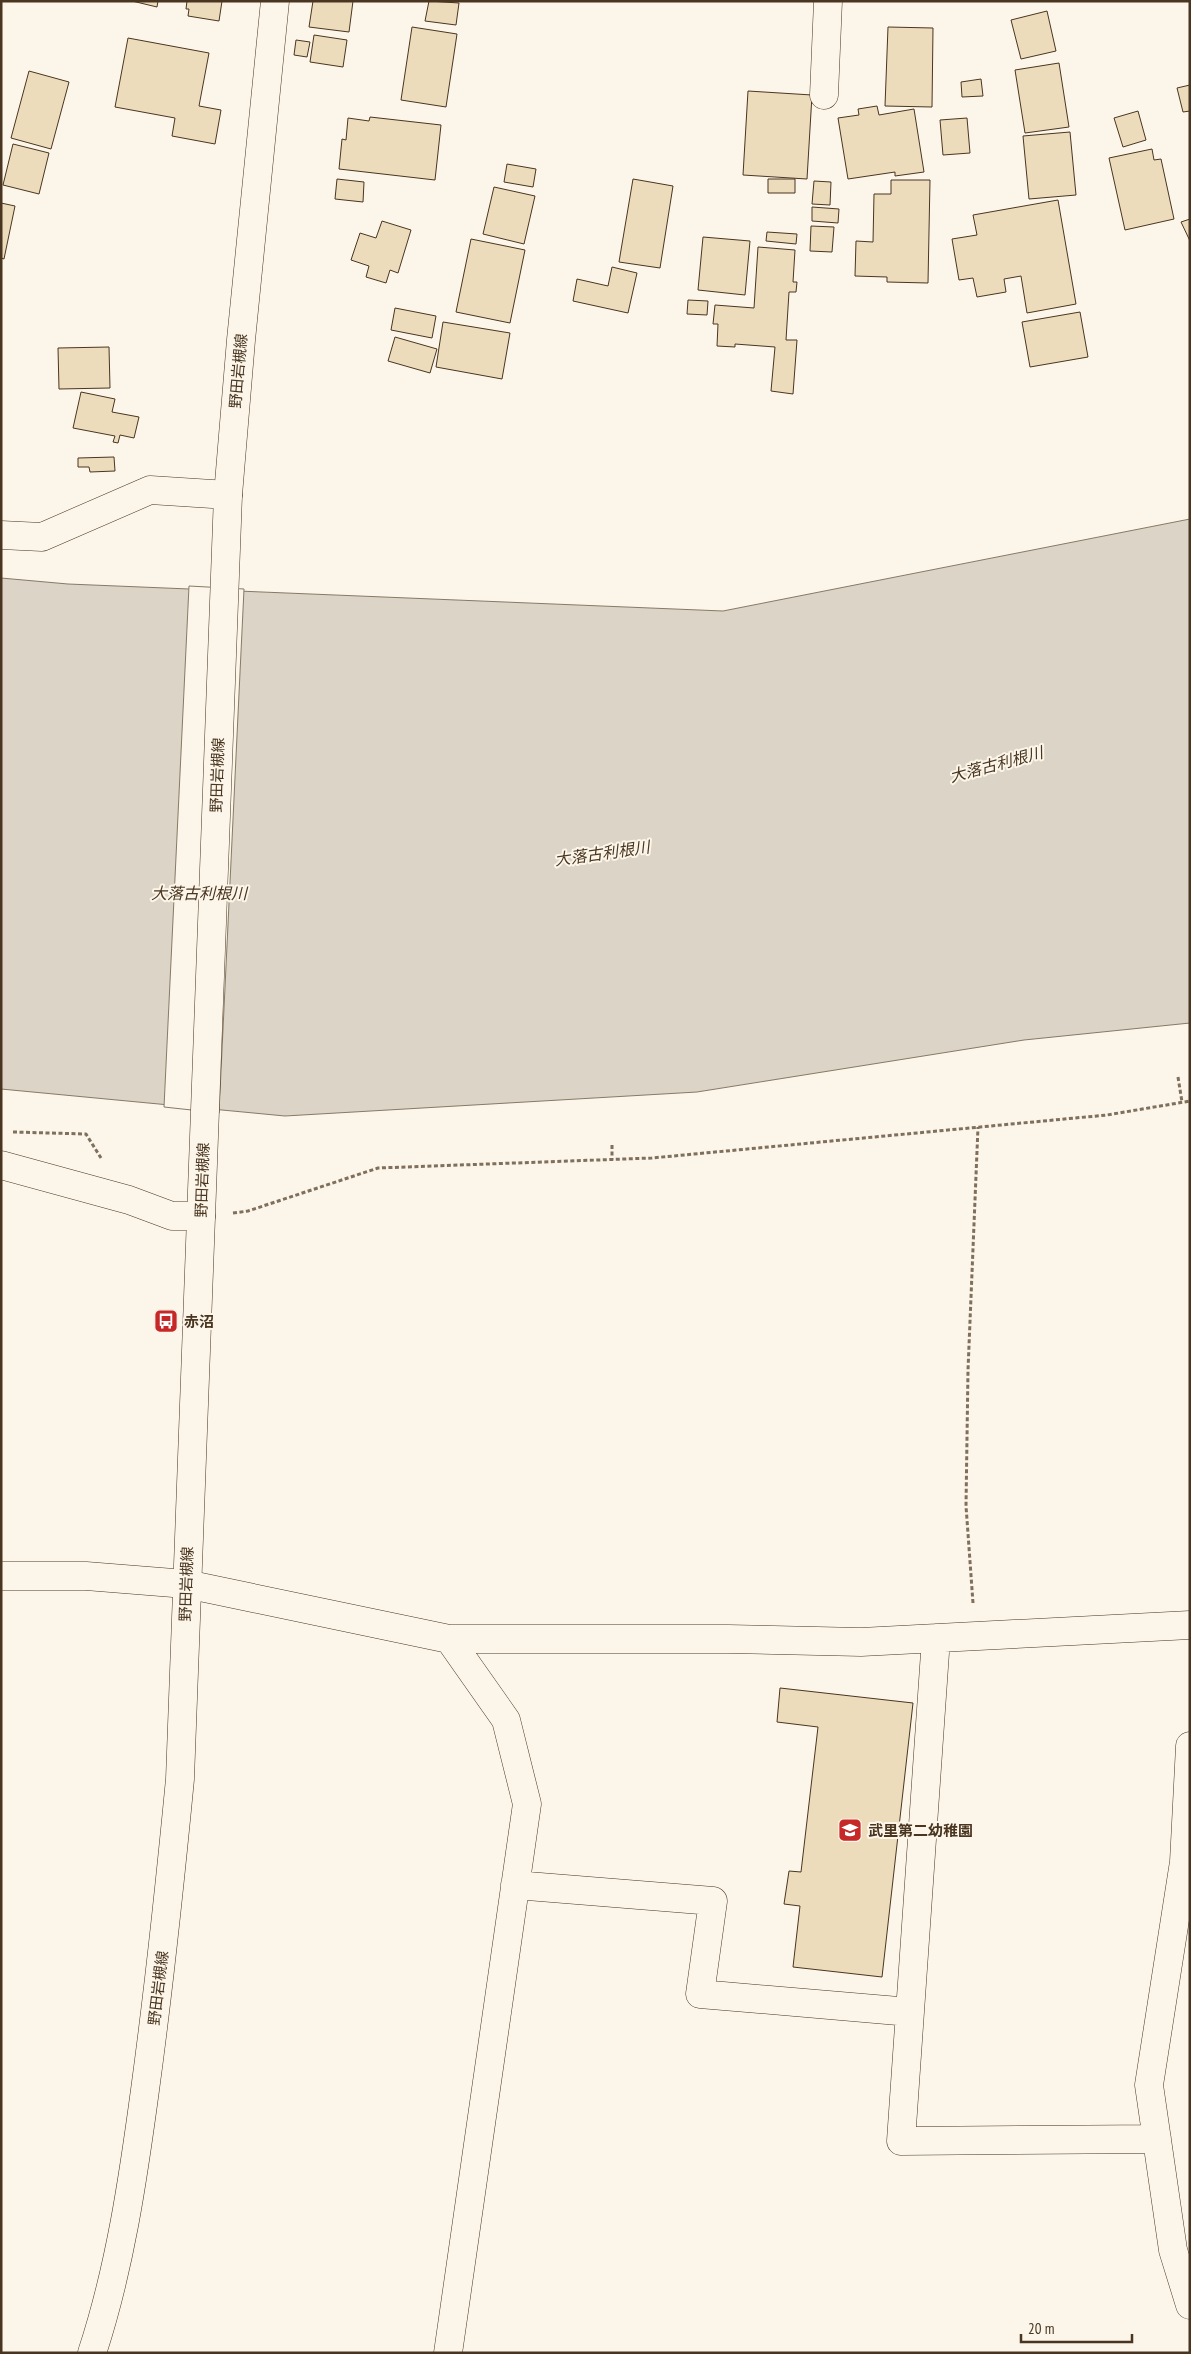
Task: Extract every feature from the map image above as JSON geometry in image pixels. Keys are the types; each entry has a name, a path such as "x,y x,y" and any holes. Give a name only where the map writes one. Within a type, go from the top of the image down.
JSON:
{"street":[{"name":"野田岩槻線","path":"92,2353 106,2308 132,2187 162,1962 180,1779 228,495 241,340 276,1"},
{"path":"824,95 828,1"},
{"path":"1,535 42,537 150,490 228,495"},
{"path":"1,1165 129,1200 172,1216 201,1216"},
{"path":"1,1576 86,1576 186,1584 449,1639 728,1639 861,1642 1190,1625"},
{"path":"936,1638 900,2141 1157,2139"},
{"path":"448,2353 527,1804 506,1720 449,1639"},
{"path":"1190,1746 1184,1862 1149,2084 1157,2139 1182,2245 1190,2305"},
{"path":"515,1885 713,1901 700,1994 910,2012"}],"path":[{"path":"1178,1077 1182,1102"},
{"path":"201,1216 248,1211 378,1168 662,1157 1107,1115 1190,1101"},
{"path":"976,1636 966,1506 968,1370 978,1127"},
{"path":"612,1145 612,1160"}],"water":[{"name":"大落古利根川","path":"1190,519 1190,1023 1024,1040 697,1092 285,1116 1,1089 1,578 68,584 723,611"}],"pier":[{"path":"189,586 244,589 219,1113 164,1107"}],"building":[{"path":"132,1 158,1 157,7"},
{"path":"187,1 222,1 219,21 188,16 189,9 186,9"},
{"path":"313,1 353,1 349,32 309,27"},
{"path":"429,1 459,3 456,25 425,21"},
{"path":"1047,11 1056,51 1021,59 1011,20"},
{"path":"412,27 457,34 446,107 401,100"},
{"path":"888,27 933,28 932,107 885,106"},
{"path":"314,35 347,40 343,67 310,62"},
{"path":"128,38 209,53 199,106 221,110 215,144 172,136 175,118 115,107"},
{"path":"296,40 310,42 307,57 294,55"},
{"path":"1059,63 1069,127 1025,133 1015,70"},
{"path":"29,71 69,82 51,149 11,138"},
{"path":"981,79 983,96 962,97 961,82"},
{"path":"1190,85 1190,111 1183,112 1177,88"},
{"path":"748,91 812,95 807,179 743,175"},
{"path":"877,106 879,115 914,109 924,172 895,176 895,172 848,179 838,118 859,115 858,109"},
{"path":"1138,111 1146,140 1123,147 1114,118"},
{"path":"370,117 441,125 435,180 339,169 342,139 346,140 348,118 369,121"},
{"path":"967,118 970,153 943,155 940,120"},
{"path":"1070,132 1076,195 1029,199 1023,136"},
{"path":"13,144 49,153 39,194 3,185"},
{"path":"1152,149 1154,160 1161,159 1174,219 1125,230 1109,158"},
{"path":"507,164 536,169 533,187 504,182"},
{"path":"337,179 364,182 363,202 335,199"},
{"path":"633,179 673,186 660,268 619,262"},
{"path":"768,179 795,179 795,193 768,193"},
{"path":"891,180 930,180 928,283 887,282 887,277 855,276 856,241 873,242 874,194 891,194"},
{"path":"814,181 831,182 830,205 812,204"},
{"path":"494,187 535,196 524,244 483,234"},
{"path":"1058,200 1076,304 1027,313 1021,276 1004,279 1006,292 977,297 973,278 959,280 952,239 977,235 973,215"},
{"path":"1,203 15,206 4,259 1,258"},
{"path":"812,207 839,209 838,223 812,221"},
{"path":"1190,219 1190,241 1181,222"},
{"path":"382,221 411,230 398,273 390,270 386,283 366,277 369,266 351,260 360,233 376,238"},
{"path":"811,226 834,227 832,252 810,251"},
{"path":"767,232 797,234 796,244 766,241"},
{"path":"703,237 750,241 745,295 698,290"},
{"path":"471,239 525,250 510,323 456,312"},
{"path":"758,247 795,250 793,282 797,282 796,292 789,292 786,340 797,340 793,394 771,391 775,347 735,344 735,347 717,346 718,324 713,324 715,305 754,308"},
{"path":"612,267 637,273 628,313 573,301 577,279 608,286"},
{"path":"688,300 708,301 707,315 687,314"},
{"path":"395,308 436,316 432,338 391,330"},
{"path":"1080,312 1088,357 1030,367 1022,322"},
{"path":"443,322 510,333 502,379 436,367"},
{"path":"395,337 437,349 430,373 388,361"},
{"path":"109,347 110,388 59,389 58,348"},
{"path":"81,392 115,399 112,412 139,417 134,438 120,435 118,443 113,442 115,436 73,428"},
{"path":"114,457 115,471 90,472 89,467 78,467 78,458"},
{"path":"780,1688 913,1703 882,1977 793,1967 800,1906 784,1904 789,1871 801,1872 818,1727 777,1722"}],"place":[{"name":"赤沼","path":"166,1321"},
{"name":"武里第二幼稚園","path":"850,1830"}]}
